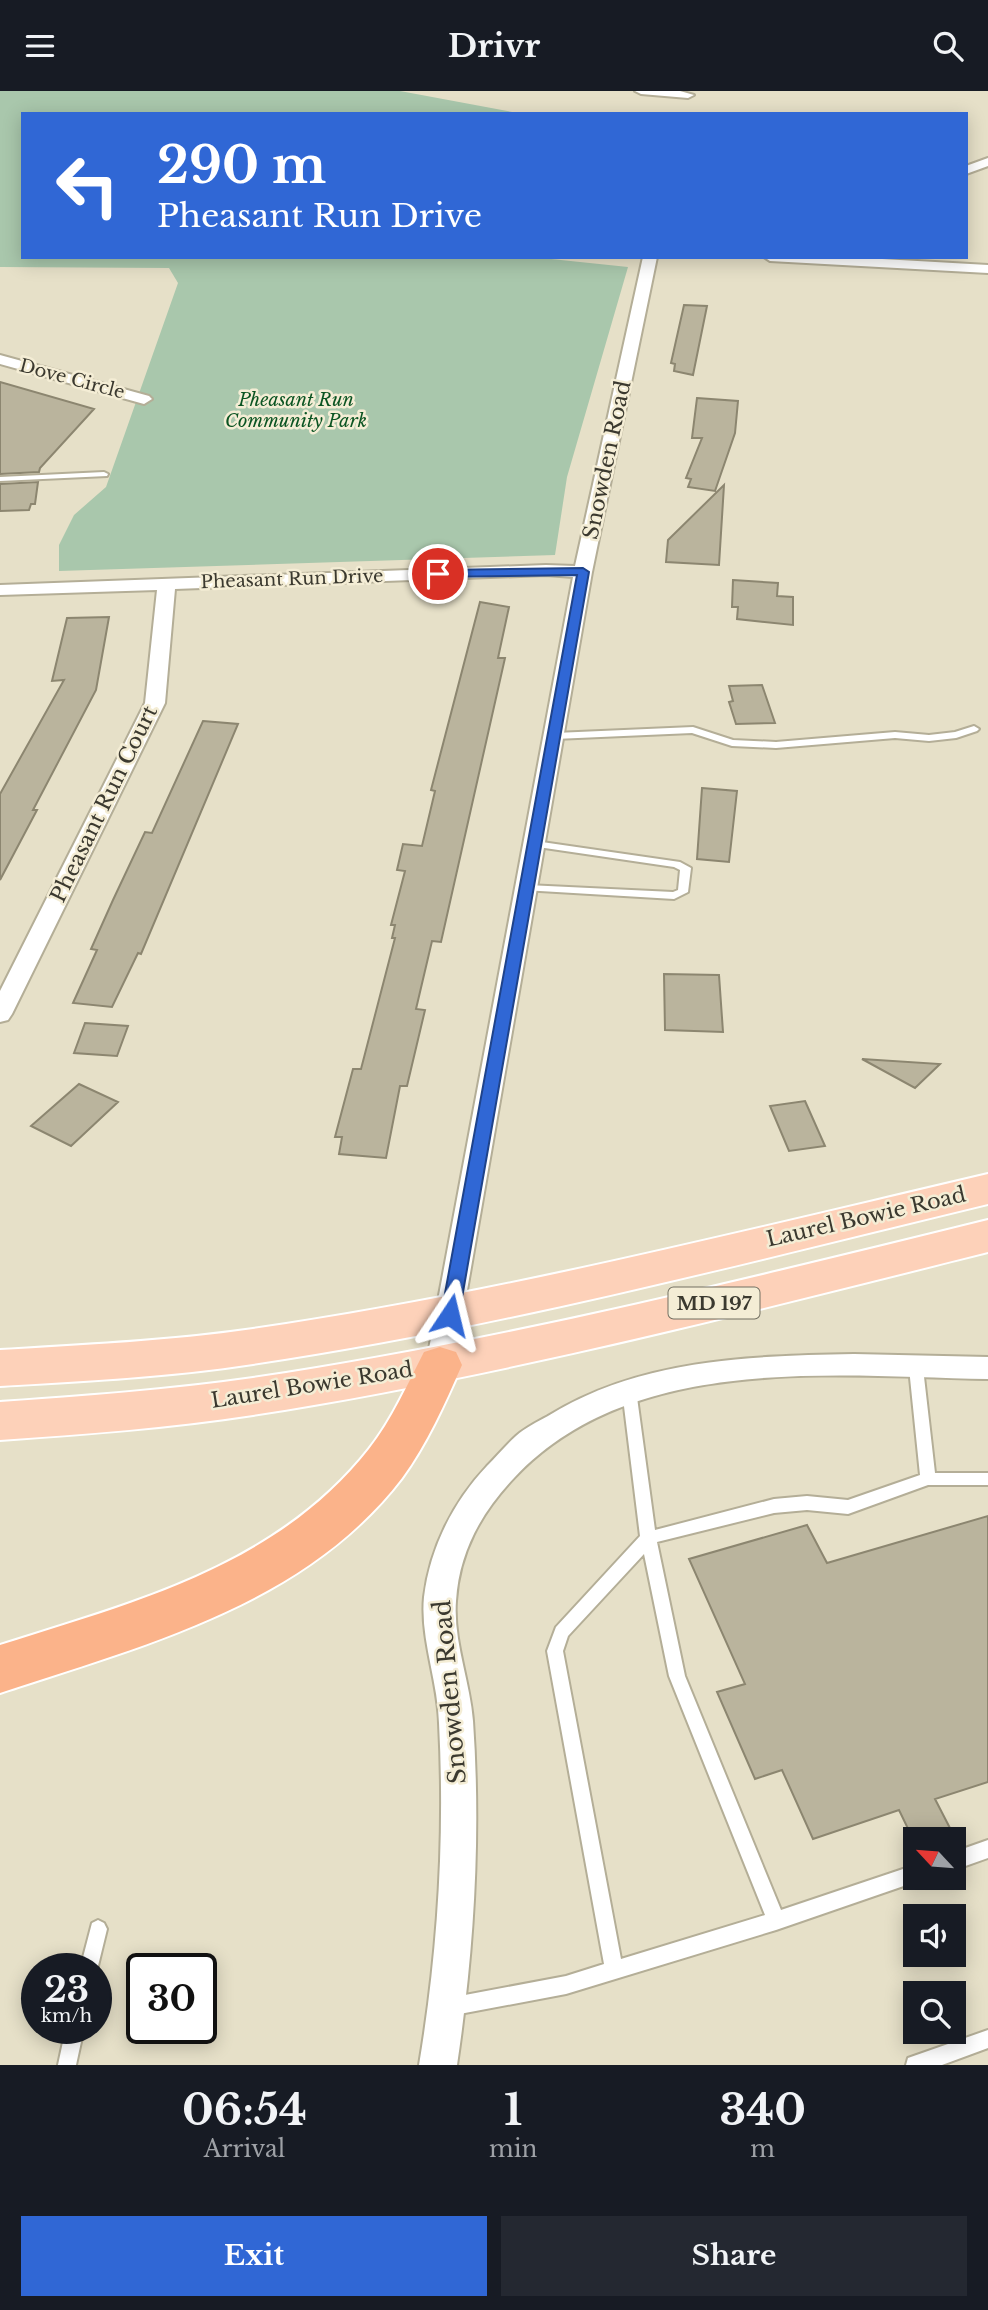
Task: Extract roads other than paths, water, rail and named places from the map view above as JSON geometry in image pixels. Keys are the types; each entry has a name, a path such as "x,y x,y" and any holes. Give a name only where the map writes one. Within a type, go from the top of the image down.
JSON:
{"highway":[{"path":"0,1669 213,1596 275,1563 328,1525 385,1464 416,1415 439,1365"}],"main road":[{"name":"Laurel Bowie Road","path":"0,1368 213,1352 450,1315 988,1189"},
{"name":"Laurel Bowie Road","path":"0,1421 200,1403 350,1382 618,1326 988,1236"}],"street":[{"path":"641,91 688,97"},
{"path":"968,169 988,162"},
{"name":"Snowden Road","path":"439,1365 536,844 583,572 650,259"},
{"path":"806,259 988,269"},
{"name":"Dove Circle","path":"0,359 144,398"},
{"name":"Pheasant Run Drive","path":"0,590 532,571 583,572"},
{"name":"Pheasant Run Court","path":"0,1014 155,703 167,583"},
{"name":"Snowden Road","path":"438,2065 449,2007 458,1906 459,1809 455,1716 439,1617 442,1585 452,1545 470,1508 494,1475 523,1447 554,1424 629,1390 687,1377 744,1369 988,1368"}],"lane":[{"path":"0,478 104,474"},
{"path":"555,736 693,730 732,743 776,745 895,735 929,738 956,735 974,729"},
{"path":"527,888 674,896 683,891 687,872 686,868 676,864 536,844"},
{"path":"916,1368 928,1479"},
{"path":"629,1390 648,1538 677,1676 776,1921"},
{"path":"614,1970 555,1651 562,1632 648,1538 774,1506 807,1503 848,1507 928,1479 988,1479"},
{"path":"966,1857 988,1849"},
{"path":"449,2007 566,1985 776,1921 903,1878"},
{"path":"93,1953 98,1929"},
{"path":"915,2065 988,2039"},
{"path":"66,2065 71,2044"}],"park label":[{"name":"Pheasant Run Community Park","path":"296,410"}]}
